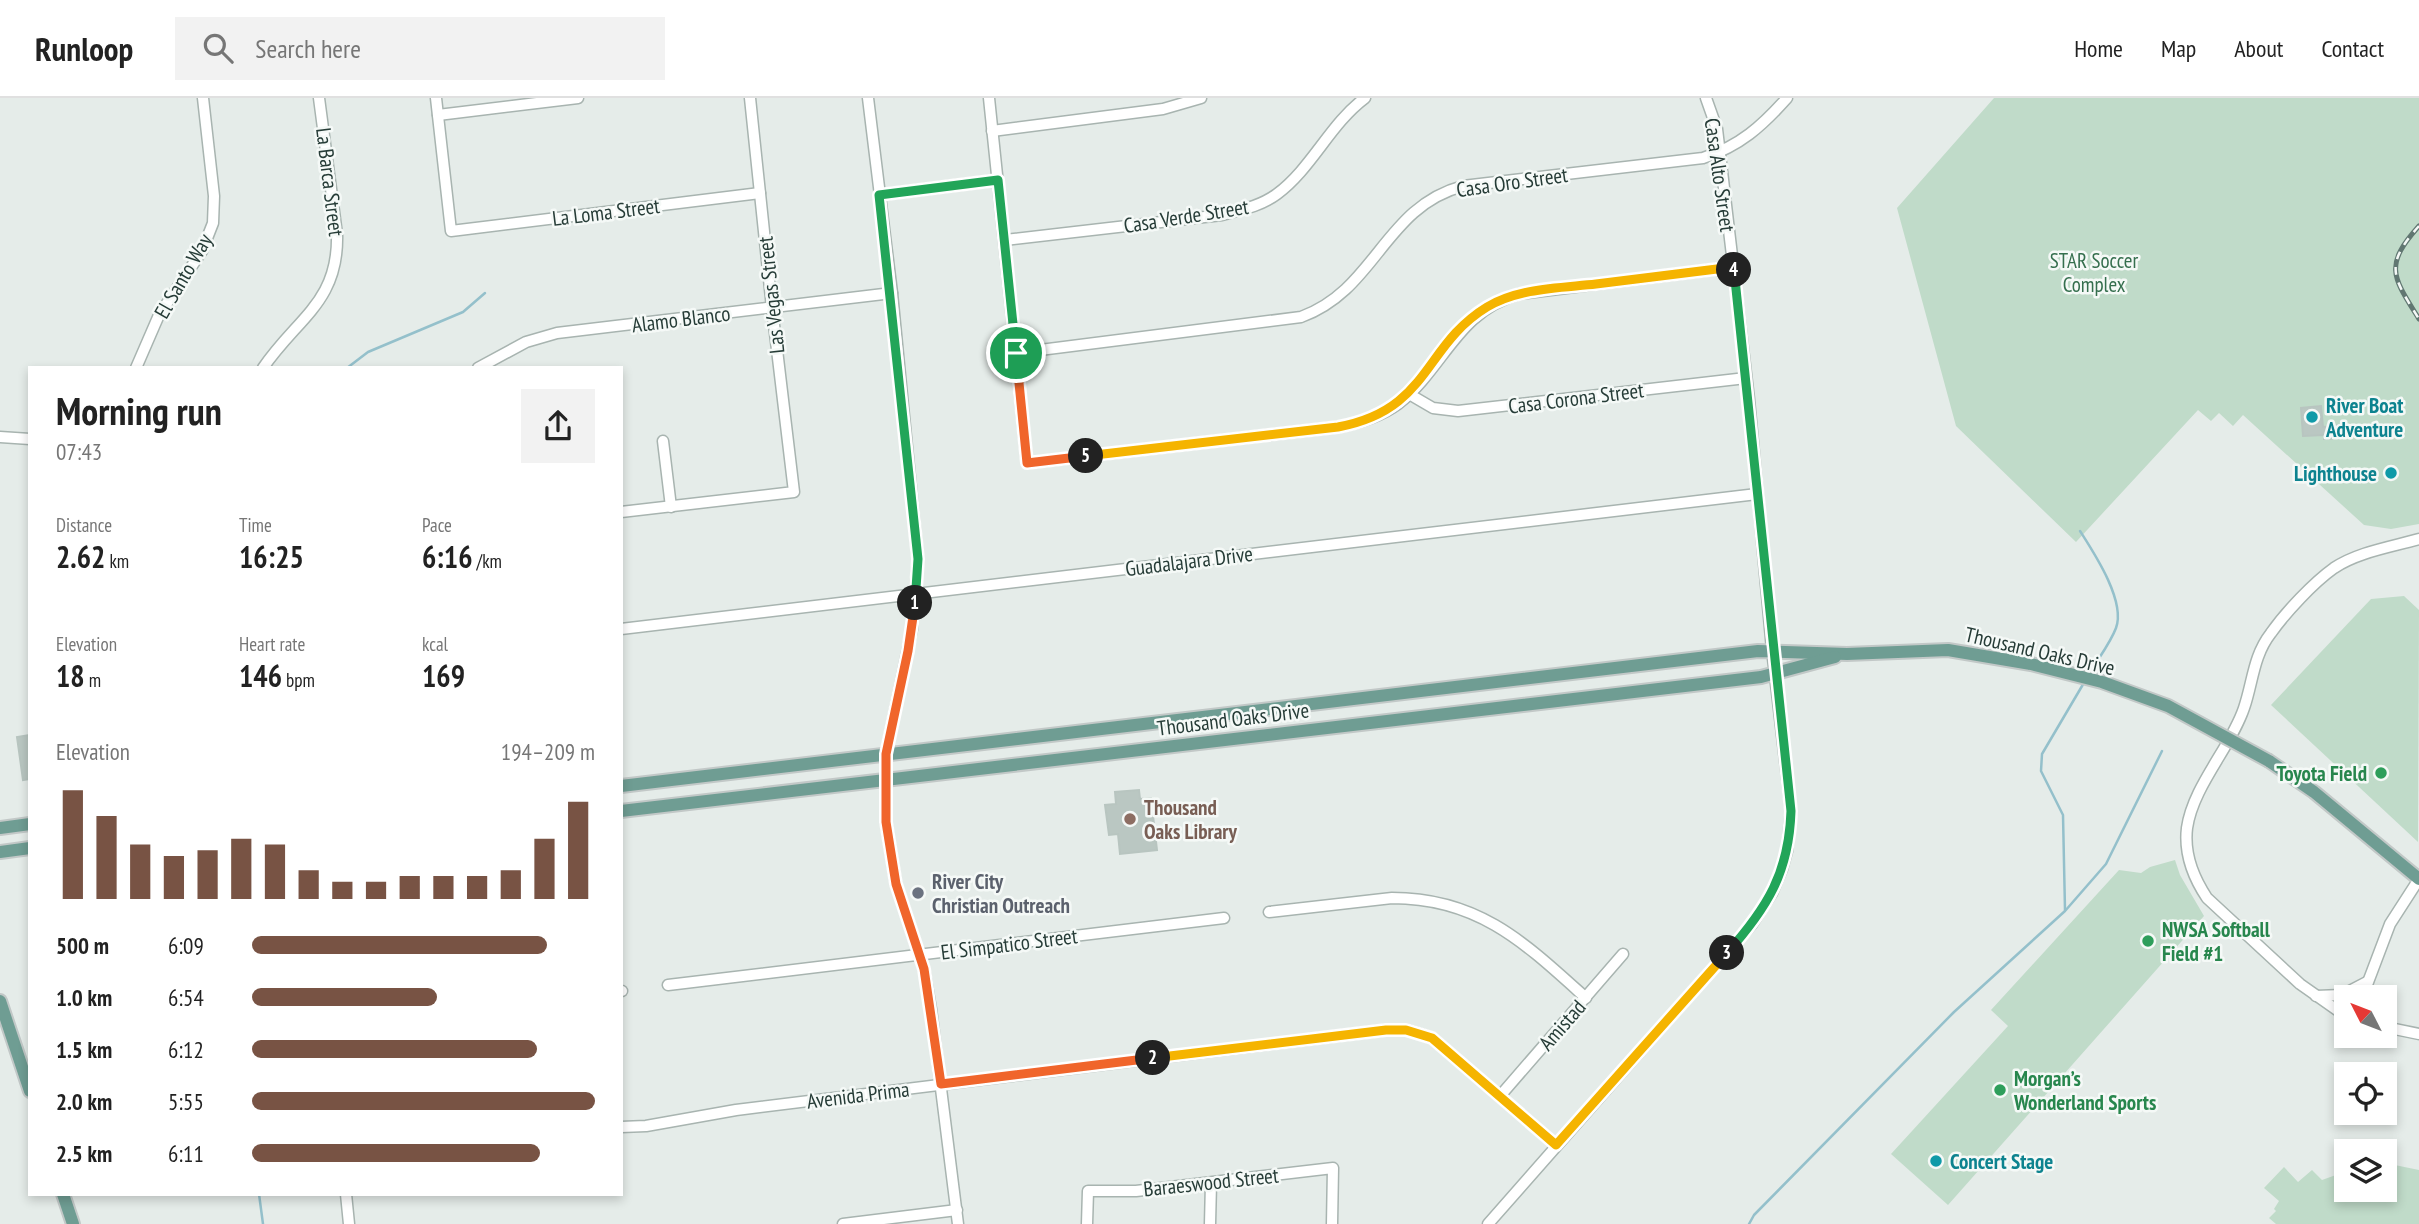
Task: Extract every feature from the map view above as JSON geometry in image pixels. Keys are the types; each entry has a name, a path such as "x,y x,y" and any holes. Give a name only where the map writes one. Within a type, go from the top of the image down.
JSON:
{"main road":[{"name":"Thousand Oaks Drive","path":"623,786 1772,650 1847,654 1948,650 2031,664 2102,682 2168,706 2269,761 2315,792 2419,879"},
{"name":"Thousand Oaks Drive","path":"623,811 1775,675 1847,654"},
{"path":"0,828 28,824"},
{"path":"0,852 28,848"},
{"path":"0,1001 28,1085"},
{"path":"64,1196 73,1224"}],"street":[{"name":"El Santo Way","path":"137,366 159,315 202,251 213,223 214,196 202,98"},
{"name":"La Barca Street","path":"265,366 292,330 317,306 334,273 338,256 319,98"},
{"path":"436,98 438,115 578,98"},
{"name":"Las Vegas Street","path":"671,507 794,492 750,98"},
{"path":"868,98 892,293 918,559 908,651 886,754 886,822 896,884 920,955 931,1009 958,1224"},
{"path":"989,98 1027,463 1338,427 1376,417 1409,394 1464,327 1479,312 1498,301 1519,294 1733,267"},
{"path":"992,131 1163,109 1201,98"},
{"name":"Casa Verde Street","path":"1004,240 1222,215 1254,206 1275,196 1293,180 1340,120 1365,98"},
{"name":"Casa Alto Street","path":"1488,1224 1752,924 1772,893 1787,851 1791,811 1772,650 1746,378 1717,129 1706,98"},
{"name":"Casa Oro Street","path":"1016,353 1301,317 1323,308 1343,294 1413,211 1441,193 1463,186 1703,158 1739,144 1760,128 1787,98"},
{"name":"La Loma Street","path":"438,115 451,231 760,193"},
{"path":"879,195 998,180"},
{"name":"Alamo Blanco","path":"482,366 528,341 557,333 892,293"},
{"name":"Casa Corona Street","path":"1409,394 1433,408 1458,411 1746,378"},
{"path":"0,437 28,439"},
{"path":"623,512 671,507 663,441"},
{"name":"Guadalajara Drive","path":"623,629 1757,494"},
{"path":"2334,1009 2314,996 2207,898 2195,880 2187,852 2187,826 2200,793 2244,708 2251,674 2270,634 2335,567 2352,558 2419,539"},
{"path":"2366,985 2390,924 2419,879"},
{"path":"1269,912 1392,898 1434,901 1454,906 1475,913 1512,934 1586,998"},
{"name":"El Simpatico Street","path":"668,985 1224,918"},
{"name":"Amistad","path":"1500,1096 1623,954"},
{"path":"2314,996 2327,998 2342,995 2367,982"},
{"path":"2398,1029 2419,1034"},
{"name":"Avenida Prima","path":"623,1127 646,1126 736,1110 941,1084 1396,1030 1432,1038 1556,1145"},
{"name":"Baraeswood Street","path":"1087,1224 1088,1191 1136,1191 1333,1168 1332,1224"},
{"path":"1210,1183 1210,1224"},
{"path":"346,1196 349,1224"},
{"path":"843,1224 957,1210"}],"green space":[{"name":"STAR Soccer Complex","path":"1994,98 2419,98 2419,524 2391,529 2364,525 2243,415 2233,426 2219,413 2211,421 2198,410 2076,542 1956,426 1897,208"},
{"name":"Toyota Field","path":"2404,596 2419,610 2418,842 2271,705 2371,599"},
{"name":"Morgan’s Wonderland Sports","path":"2175,860 2180,875 2204,916 1948,1205 1891,1154 2008,1026 1991,1010 2119,870 2141,873 2150,867"},
{"path":"2397,1165 2419,1170 2419,1224 2276,1224 2269,1218 2276,1211 2274,1209 2279,1201 2264,1188 2284,1167 2298,1182 2312,1170 2322,1180 2334,1176 2334,1202 2397,1202"}],"building":[{"name":"River Boat Adventure","path":"2321,406 2323,427 2341,425 2342,438 2303,436 2301,408"},
{"path":"28,735 28,779 23,780 17,737"},
{"name":"Thousand Oaks Library","path":"1139,790 1140,799 1151,798 1157,850 1120,854 1118,834 1109,835 1105,805 1116,804 1115,792"}],"waterway":[{"path":"350,366 368,352 463,312 485,293"},
{"path":"2080,531 2113,591 2118,617 2107,646 2088,676"},
{"path":"2065,910 2063,815 2041,771 2042,754 2085,681"},
{"path":"1749,1224 1754,1215 1954,1012 2065,911 2106,864 2162,751"},
{"path":"259,1196 263,1224"}],"railway":[{"path":"2419,226 2396,262 2398,282 2419,319"}],"place":[{"name":"River Boat Adventure","path":"2312,417"},
{"name":"Lighthouse","path":"2391,473"},
{"name":"Toyota Field","path":"2381,773"},
{"name":"Thousand Oaks Library","path":"1130,819"},
{"name":"River City Christian Outreach","path":"918,893"},
{"name":"NWSA Softball Field #1","path":"2148,941"},
{"name":"Morgan’s Wonderland Sports","path":"2000,1090"},
{"name":"Concert Stage","path":"1936,1161"}],"route":[{"path":"998,180 1016,353 1027,463 1338,427 1376,417 1398,404 1457,334 1479,312 1498,301 1519,294 1733,267 1791,811 1787,851 1772,893 1752,924 1556,1145 1443,1046 1432,1038 1406,1030 1386,1030 941,1084 924,969 896,884 886,822 886,754 912,629 918,559 892,293 879,195 998,180"}]}
